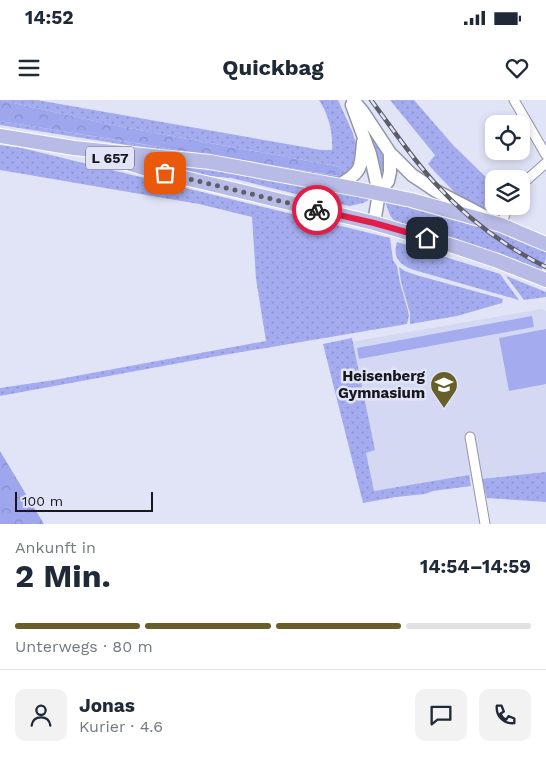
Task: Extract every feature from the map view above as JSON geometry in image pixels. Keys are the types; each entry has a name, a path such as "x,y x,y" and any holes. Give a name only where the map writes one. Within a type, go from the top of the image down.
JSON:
{"main road":[{"path":"351,100 370,154 379,193 374,223 456,247 546,280"},
{"path":"351,100 363,112 390,153 424,184 501,225 546,244"},
{"path":"339,185 355,175 359,169 362,161 363,135"},
{"name":"L 657","path":"0,136 74,148 210,162 379,193"},
{"name":"L 657","path":"74,148 147,169 374,223"},
{"path":"379,193 388,181 390,153"},
{"path":"379,193 501,225"}],"street":[{"path":"514,100 546,155"},
{"path":"530,177 546,163"},
{"path":"501,225 505,215"},
{"path":"470,437 485,524"}],"shaded area":[{"path":"0,100 37,100 321,150 332,150 330,124 319,100 338,100 357,146 356,163 345,176 336,178 0,125 0,121 338,176 341,167 117,126"},
{"path":"390,100 414,100 453,145 485,176 485,208 462,200 435,172 428,164 435,155"},
{"path":"367,129 385,151 386,172 380,171"},
{"path":"0,145 22,148 390,238 393,260 397,266 409,316 407,324 0,396 0,388 54,380 266,341 256,279 252,217 199,204 0,170"},
{"path":"102,153 368,195 369,200 350,206 231,178 187,174"},
{"path":"384,199 506,234 546,252 546,259 541,272 514,259 394,221"},
{"path":"397,242 500,274 519,300 409,268 396,257"},
{"path":"399,267 416,275 503,299 502,303 457,316 410,324 410,313 401,282"},
{"path":"506,276 546,292 546,297 524,300"},
{"name":"Heisenberg Gymnasium","path":"542,309 546,311 546,472 481,479 365,500 327,346"},
{"path":"532,316 534,327 359,359 357,348"},
{"path":"546,329 546,384 509,391 499,338"},
{"path":"352,338 375,450 366,453 374,491 469,475 471,486 363,503 323,344"},
{"path":"546,472 546,502 487,498 481,479"}],"green space":[{"path":"0,100 117,126 341,167 339,176 0,121"},
{"path":"0,451 44,524 0,524"}],"railway":[{"path":"371,100 417,163 459,208 515,250 546,267"}],"way so far":[{"path":"165,173 317,210"}],"place":[{"name":"Heisenberg Gymnasium","path":"444,409"}],"route":[{"path":"317,210 427,238"}]}
